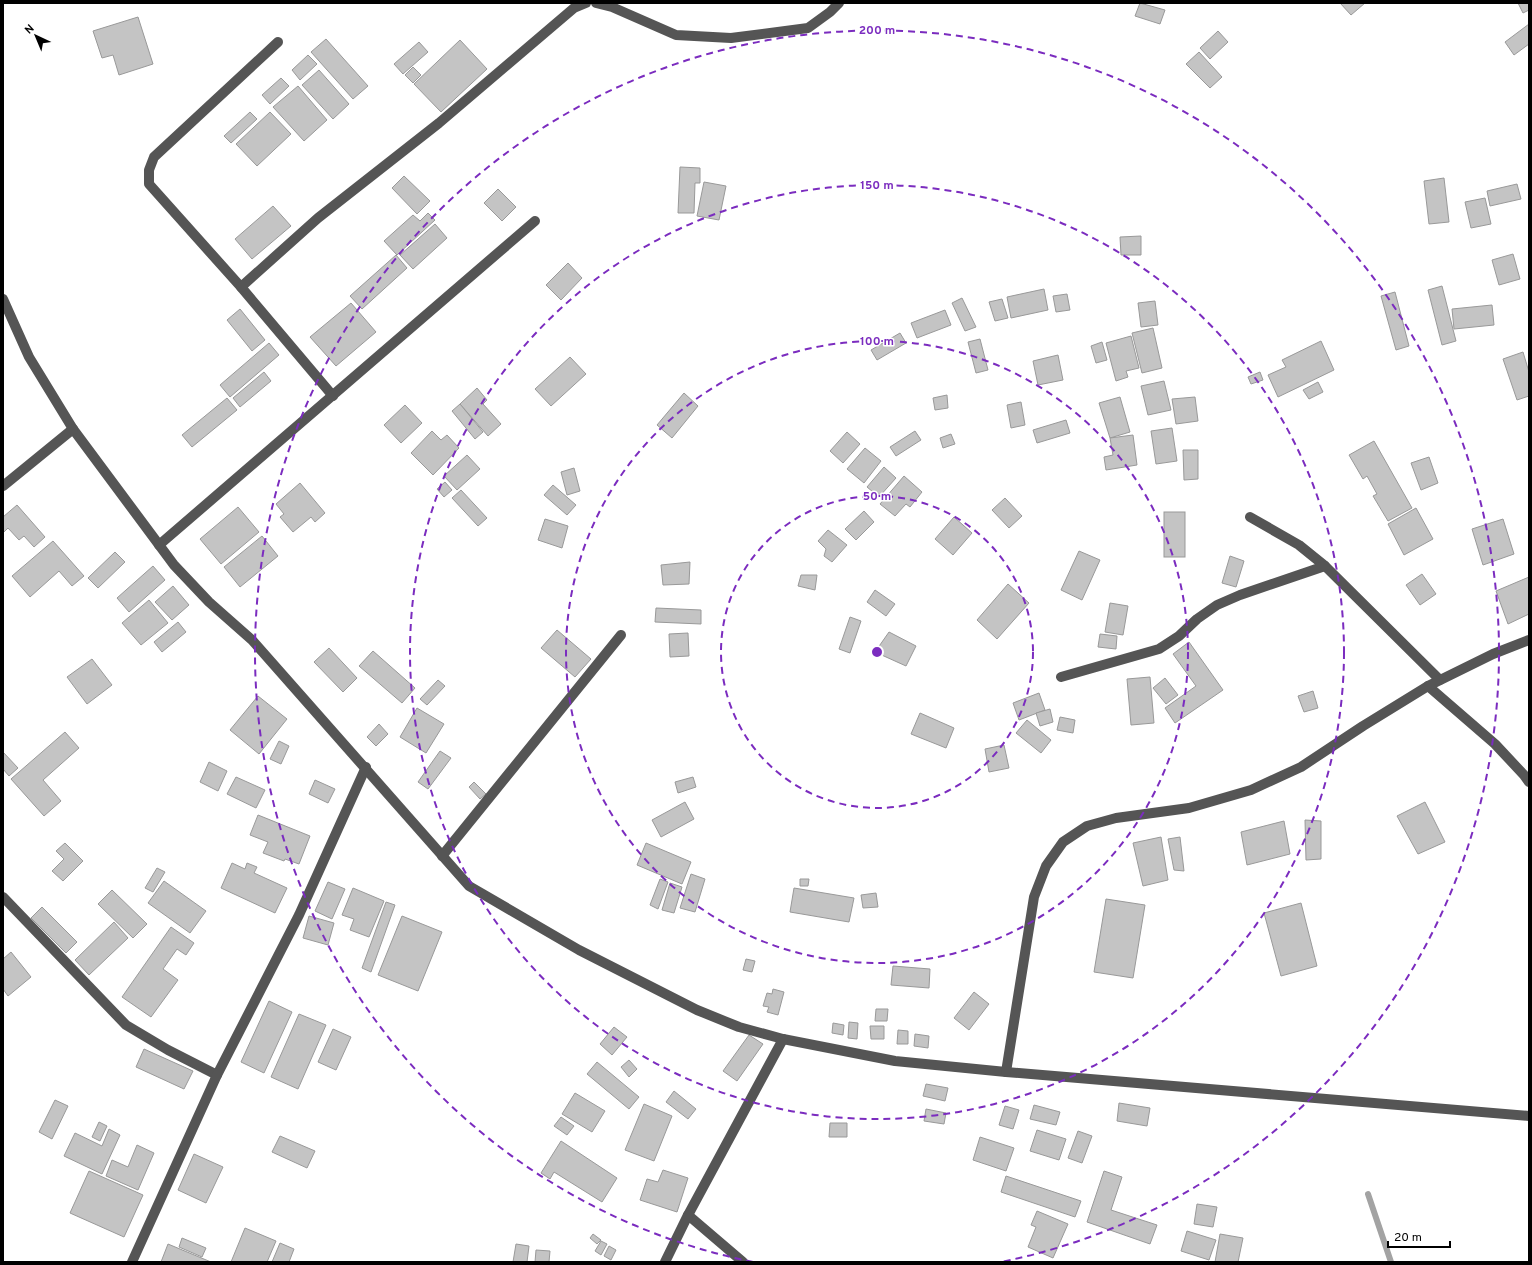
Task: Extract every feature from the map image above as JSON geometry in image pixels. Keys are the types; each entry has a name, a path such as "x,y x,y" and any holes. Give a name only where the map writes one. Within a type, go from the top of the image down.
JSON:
{"street":[{"path":"241,287 318,218 439,123 574,8 586,3"},
{"path":"596,3 612,7 676,35 731,38 808,28 830,12 839,3"},
{"path":"278,42 154,156 149,170 149,184 241,287 333,396"},
{"path":"160,545 534,221"},
{"path":"3,299 29,357 73,429 174,565 209,602 252,640 366,767 469,886 579,950 697,1010 739,1027 783,1039 895,1061 1006,1072 1529,1116"},
{"path":"3,486 73,429"},
{"path":"1250,517 1299,545 1325,566 1440,680"},
{"path":"1061,677 1159,649 1179,636 1197,619 1217,605 1240,595 1325,566"},
{"path":"442,856 621,635"},
{"path":"1006,1072 1034,897 1046,866 1063,842 1087,826 1116,818 1190,808 1251,790 1301,767 1363,726 1428,686 1493,654 1529,640"},
{"path":"1428,686 1495,744 1529,782"},
{"path":"132,1262 217,1075 299,915 366,767"},
{"path":"3,897 126,1026 168,1050 217,1075"},
{"path":"665,1262 688,1215 783,1039"},
{"path":"688,1215 743,1262"}],"building":[{"path":"1140,3 1165,10 1160,24 1135,16"},
{"path":"1340,3 1365,3 1351,15"},
{"path":"1518,3 1529,3 1529,10 1523,13"},
{"path":"138,17 153,64 119,75 113,55 102,58 93,31"},
{"path":"1529,24 1529,44 1514,55 1505,42"},
{"path":"1218,31 1228,42 1210,59 1200,48"},
{"path":"326,39 368,86 353,99 311,52"},
{"path":"460,40 487,69 441,112 414,84"},
{"path":"419,42 428,52 403,74 394,64"},
{"path":"1199,52 1222,77 1210,88 1186,64"},
{"path":"308,55 317,64 300,80 292,70"},
{"path":"413,67 421,75 413,83 405,75"},
{"path":"319,70 349,104 333,119 302,85"},
{"path":"281,78 289,86 270,104 262,95"},
{"path":"298,86 327,120 304,141 273,107"},
{"path":"250,112 257,119 231,143 224,136"},
{"path":"270,112 291,134 257,166 236,144"},
{"path":"680,167 700,168 700,183 695,183 694,213 678,213"},
{"path":"404,176 430,201 417,214 392,188"},
{"path":"1444,178 1449,222 1429,224 1424,181"},
{"path":"704,182 726,186 719,220 697,216"},
{"path":"1517,184 1521,199 1490,206 1487,191"},
{"path":"498,189 516,207 502,221 484,203"},
{"path":"1485,198 1491,224 1471,228 1465,202"},
{"path":"273,206 291,226 252,259 235,239"},
{"path":"428,213 435,220 397,255 384,241 413,215 420,221"},
{"path":"435,224 447,238 413,269 400,255"},
{"path":"1141,236 1141,255 1121,255 1120,237"},
{"path":"1513,254 1520,279 1499,285 1492,260"},
{"path":"396,255 407,268 362,309 350,296"},
{"path":"568,263 582,278 561,300 546,285"},
{"path":"1442,286 1456,341 1442,345 1428,290"},
{"path":"1044,289 1048,310 1011,318 1007,297"},
{"path":"1395,292 1409,346 1396,350 1381,296"},
{"path":"1067,294 1070,310 1056,312 1053,296"},
{"path":"962,298 976,327 965,331 952,303"},
{"path":"1002,299 1008,318 995,321 989,302"},
{"path":"1155,301 1158,325 1141,327 1138,303"},
{"path":"351,303 376,332 336,366 310,337"},
{"path":"1492,305 1494,325 1454,329 1452,309"},
{"path":"240,309 265,340 252,351 227,320"},
{"path":"945,310 951,325 917,338 911,323"},
{"path":"1153,328 1162,368 1142,373 1132,333"},
{"path":"900,333 906,343 877,360 871,350"},
{"path":"1131,336 1139,368 1126,371 1128,377 1116,381 1106,343"},
{"path":"980,339 988,370 976,373 968,342"},
{"path":"1321,341 1334,370 1278,397 1268,375 1286,367 1282,360"},
{"path":"1102,342 1107,360 1096,363 1091,346"},
{"path":"269,343 279,355 230,397 220,385"},
{"path":"1523,352 1529,372 1529,396 1517,400 1503,359"},
{"path":"1058,355 1063,380 1038,385 1033,361"},
{"path":"570,357 586,374 551,406 535,389"},
{"path":"264,372 271,381 240,407 233,398"},
{"path":"1260,372 1263,380 1251,384 1248,377"},
{"path":"1164,381 1171,410 1148,415 1141,386"},
{"path":"1318,382 1323,392 1309,399 1303,390"},
{"path":"477,388 487,400 483,404 501,424 488,436 460,404"},
{"path":"684,393 698,406 672,438 657,425"},
{"path":"947,395 948,408 935,410 933,398"},
{"path":"1120,397 1130,432 1110,438 1099,403"},
{"path":"1195,397 1198,421 1176,424 1172,399"},
{"path":"227,398 237,410 192,447 182,435"},
{"path":"1021,402 1025,425 1011,428 1007,405"},
{"path":"460,404 483,432 475,439 452,411"},
{"path":"405,405 422,423 401,443 384,425"},
{"path":"1066,420 1070,433 1037,443 1033,430"},
{"path":"1172,428 1177,461 1156,464 1151,431"},
{"path":"432,431 441,440 447,435 459,448 433,475 411,453"},
{"path":"915,431 921,440 896,456 890,447"},
{"path":"847,432 860,444 843,463 830,451"},
{"path":"951,434 955,444 943,448 940,438"},
{"path":"1133,435 1137,465 1106,470 1104,457 1113,455 1110,438"},
{"path":"1374,441 1412,508 1388,521 1373,496 1377,494 1367,476 1363,479 1349,455"},
{"path":"865,448 881,461 864,483 847,469"},
{"path":"1183,450 1198,450 1198,479 1184,480"},
{"path":"467,455 480,469 457,490 444,476"},
{"path":"1429,457 1438,483 1421,490 1411,463"},
{"path":"884,467 896,478 879,497 867,487"},
{"path":"574,468 580,491 567,495 561,472"},
{"path":"904,476 922,492 910,507 906,504 895,516 880,504"},
{"path":"445,482 452,490 444,497 437,489"},
{"path":"300,483 325,513 315,522 311,517 293,532 280,517 284,514 276,504"},
{"path":"553,485 576,505 567,515 544,495"},
{"path":"461,490 487,518 478,526 452,498"},
{"path":"1005,498 1022,516 1009,528 992,510"},
{"path":"17,505 45,537 34,547 24,536 19,540 8,528 4,532 3,531 3,517"},
{"path":"238,507 259,532 221,564 200,539"},
{"path":"1416,508 1433,539 1404,555 1388,524"},
{"path":"864,511 874,522 856,540 845,529"},
{"path":"1164,512 1185,512 1185,557 1164,557"},
{"path":"954,517 972,533 953,555 935,539"},
{"path":"545,519 568,526 562,548 538,540"},
{"path":"1503,519 1514,554 1483,565 1472,529"},
{"path":"828,530 847,545 832,562 824,556 826,549 818,541"},
{"path":"262,536 278,556 240,587 224,567"},
{"path":"53,541 84,576 72,586 59,571 30,597 12,576"},
{"path":"1079,551 1100,560 1082,600 1061,590"},
{"path":"115,552 125,562 98,588 88,578"},
{"path":"1230,556 1244,561 1236,587 1222,583"},
{"path":"690,562 689,584 663,585 661,565"},
{"path":"153,566 165,580 129,612 117,598"},
{"path":"1422,574 1436,594 1420,605 1406,585"},
{"path":"801,575 817,575 815,590 798,586"},
{"path":"1529,577 1529,614 1508,624 1496,591"},
{"path":"1008,584 1029,603 997,639 977,620"},
{"path":"173,586 189,605 172,620 155,602"},
{"path":"875,590 895,604 886,616 867,602"},
{"path":"149,600 168,623 141,645 122,623"},
{"path":"1110,603 1128,606 1123,635 1105,632"},
{"path":"656,608 701,610 701,624 655,622"},
{"path":"850,617 861,621 850,653 839,649"},
{"path":"178,622 186,632 162,652 154,642"},
{"path":"557,630 591,659 575,677 541,648"},
{"path":"889,632 916,646 906,666 875,652"},
{"path":"688,633 689,656 670,657 669,634"},
{"path":"1100,634 1117,636 1116,649 1098,647"},
{"path":"1189,642 1223,690 1175,723 1165,708 1196,686 1173,654"},
{"path":"329,648 357,678 343,692 314,662"},
{"path":"373,651 415,688 402,703 359,666"},
{"path":"92,659 112,685 87,704 67,677"},
{"path":"1150,677 1154,723 1131,725 1127,679"},
{"path":"1165,678 1178,695 1166,704 1153,688"},
{"path":"438,680 445,686 427,705 420,699"},
{"path":"1313,691 1318,708 1304,712 1298,696"},
{"path":"1039,693 1045,710 1019,720 1013,703"},
{"path":"258,696 287,719 259,754 230,730"},
{"path":"417,708 444,724 426,753 400,737"},
{"path":"1050,709 1053,722 1040,726 1036,713"},
{"path":"920,713 954,728 946,748 911,734"},
{"path":"1060,717 1075,720 1073,733 1057,730"},
{"path":"1027,720 1051,740 1041,753 1016,733"},
{"path":"379,724 388,734 376,746 367,737"},
{"path":"65,732 79,748 43,780 61,801 44,816 11,779"},
{"path":"279,741 289,746 281,764 270,759"},
{"path":"1004,745 1009,768 989,772 985,749"},
{"path":"440,751 451,758 428,789 418,782"},
{"path":"3,752 18,768 9,776 3,769"},
{"path":"209,762 227,771 218,791 200,782"},
{"path":"236,777 265,790 256,808 227,794"},
{"path":"693,777 696,787 678,793 675,782"},
{"path":"315,780 335,789 328,803 309,794"},
{"path":"474,782 486,794 480,799 469,787"},
{"path":"685,802 694,819 661,837 652,820"},
{"path":"1425,802 1445,842 1418,854 1397,816"},
{"path":"258,815 310,836 299,864 285,859 284,861 263,853 268,842 250,835"},
{"path":"1305,820 1321,821 1321,859 1306,860"},
{"path":"1284,821 1290,854 1247,865 1241,832"},
{"path":"1161,837 1168,880 1143,886 1133,843"},
{"path":"1180,837 1184,871 1174,870 1168,839"},
{"path":"65,843 83,861 63,881 52,871 64,859 56,851"},
{"path":"646,843 691,862 682,884 637,865"},
{"path":"232,863 245,869 247,863 257,867 254,873 287,888 275,913 221,888"},
{"path":"157,868 165,872 153,892 145,888"},
{"path":"691,874 705,879 695,912 680,908"},
{"path":"660,879 668,882 658,909 650,905"},
{"path":"800,879 809,879 808,886 800,886"},
{"path":"164,881 206,911 190,933 148,903"},
{"path":"328,882 345,889 332,919 315,911"},
{"path":"670,883 682,887 674,913 662,910"},
{"path":"353,888 384,901 369,937 350,930 354,919 342,915"},
{"path":"794,888 854,898 849,922 790,912"},
{"path":"112,890 147,924 133,938 98,904"},
{"path":"876,893 878,907 863,908 861,895"},
{"path":"1106,899 1145,905 1133,978 1094,972"},
{"path":"386,902 395,905 371,972 362,968"},
{"path":"1301,903 1317,966 1281,976 1264,913"},
{"path":"42,907 77,942 66,953 31,918"},
{"path":"309,916 334,923 328,945 303,938"},
{"path":"402,916 442,932 418,991 378,975"},
{"path":"114,922 128,938 89,975 75,960"},
{"path":"171,927 194,943 186,955 177,949 163,969 178,980 151,1017 122,997"},
{"path":"11,952 31,977 8,996 3,989 3,959"},
{"path":"746,959 755,961 752,972 743,970"},
{"path":"893,966 930,969 929,988 891,985"},
{"path":"773,989 784,992 778,1015 767,1012 769,1007 763,1006 767,993 772,994"},
{"path":"974,992 989,1004 969,1030 954,1018"},
{"path":"269,1001 292,1012 264,1073 241,1062"},
{"path":"876,1009 888,1009 887,1021 875,1021"},
{"path":"299,1014 326,1025 298,1089 271,1077"},
{"path":"849,1022 858,1023 857,1039 848,1038"},
{"path":"833,1023 844,1025 843,1035 832,1033"},
{"path":"870,1026 884,1026 884,1039 871,1039"},
{"path":"614,1027 627,1037 612,1055 600,1044"},
{"path":"333,1029 351,1037 336,1070 318,1062"},
{"path":"898,1030 908,1031 908,1044 897,1044"},
{"path":"915,1034 929,1036 928,1048 914,1046"},
{"path":"749,1035 763,1044 737,1081 723,1071"},
{"path":"144,1049 193,1071 184,1089 136,1067"},
{"path":"629,1060 637,1069 629,1077 621,1067"},
{"path":"597,1062 639,1097 629,1109 587,1074"},
{"path":"926,1084 948,1088 945,1101 923,1096"},
{"path":"674,1091 696,1109 688,1119 666,1102"},
{"path":"575,1093 605,1111 592,1132 562,1114"},
{"path":"55,1100 68,1106 52,1139 39,1132"},
{"path":"1119,1103 1150,1108 1147,1126 1117,1121"},
{"path":"644,1104 672,1116 654,1161 625,1150"},
{"path":"1034,1105 1060,1112 1056,1125 1030,1119"},
{"path":"1005,1106 1019,1110 1013,1129 999,1125"},
{"path":"926,1109 946,1113 944,1124 924,1121"},
{"path":"561,1117 574,1126 567,1135 554,1126"},
{"path":"99,1122 107,1126 100,1141 92,1137"},
{"path":"830,1123 847,1123 847,1137 829,1137"},
{"path":"109,1129 120,1135 102,1174 64,1156 75,1133 102,1146"},
{"path":"1037,1130 1066,1139 1059,1160 1030,1151"},
{"path":"1078,1131 1092,1136 1082,1163 1068,1158"},
{"path":"280,1136 315,1151 307,1168 272,1152"},
{"path":"980,1137 1014,1148 1006,1171 973,1160"},
{"path":"561,1141 617,1178 602,1202 554,1172 550,1179 541,1173"},
{"path":"137,1145 154,1153 138,1190 106,1176 112,1160 128,1167"},
{"path":"194,1154 223,1167 206,1203 178,1190"},
{"path":"663,1170 688,1178 677,1212 640,1200 647,1179 658,1182"},
{"path":"89,1171 143,1195 124,1237 70,1213"},
{"path":"1104,1171 1122,1177 1111,1210 1157,1225 1150,1244 1087,1222"},
{"path":"1006,1176 1081,1201 1075,1217 1001,1192"},
{"path":"1197,1204 1217,1207 1213,1227 1194,1224"},
{"path":"1037,1211 1068,1224 1053,1258 1028,1247 1036,1227 1031,1225"},
{"path":"245,1228 276,1241 267,1262 231,1262"},
{"path":"1187,1231 1216,1240 1209,1260 1181,1251"},
{"path":"593,1234 601,1240 597,1244 590,1238"},
{"path":"1220,1234 1243,1238 1238,1262 1215,1262"},
{"path":"182,1238 206,1248 202,1257 179,1247"},
{"path":"601,1241 607,1244 601,1255 595,1251"},
{"path":"280,1243 294,1249 289,1262 272,1262"},
{"path":"168,1244 211,1262 161,1262"},
{"path":"516,1244 529,1246 527,1262 513,1262"},
{"path":"609,1246 616,1250 611,1260 604,1256"},
{"path":"536,1250 550,1251 549,1262 535,1262"}],"waterway":[{"path":"1368,1194 1391,1262"}]}
